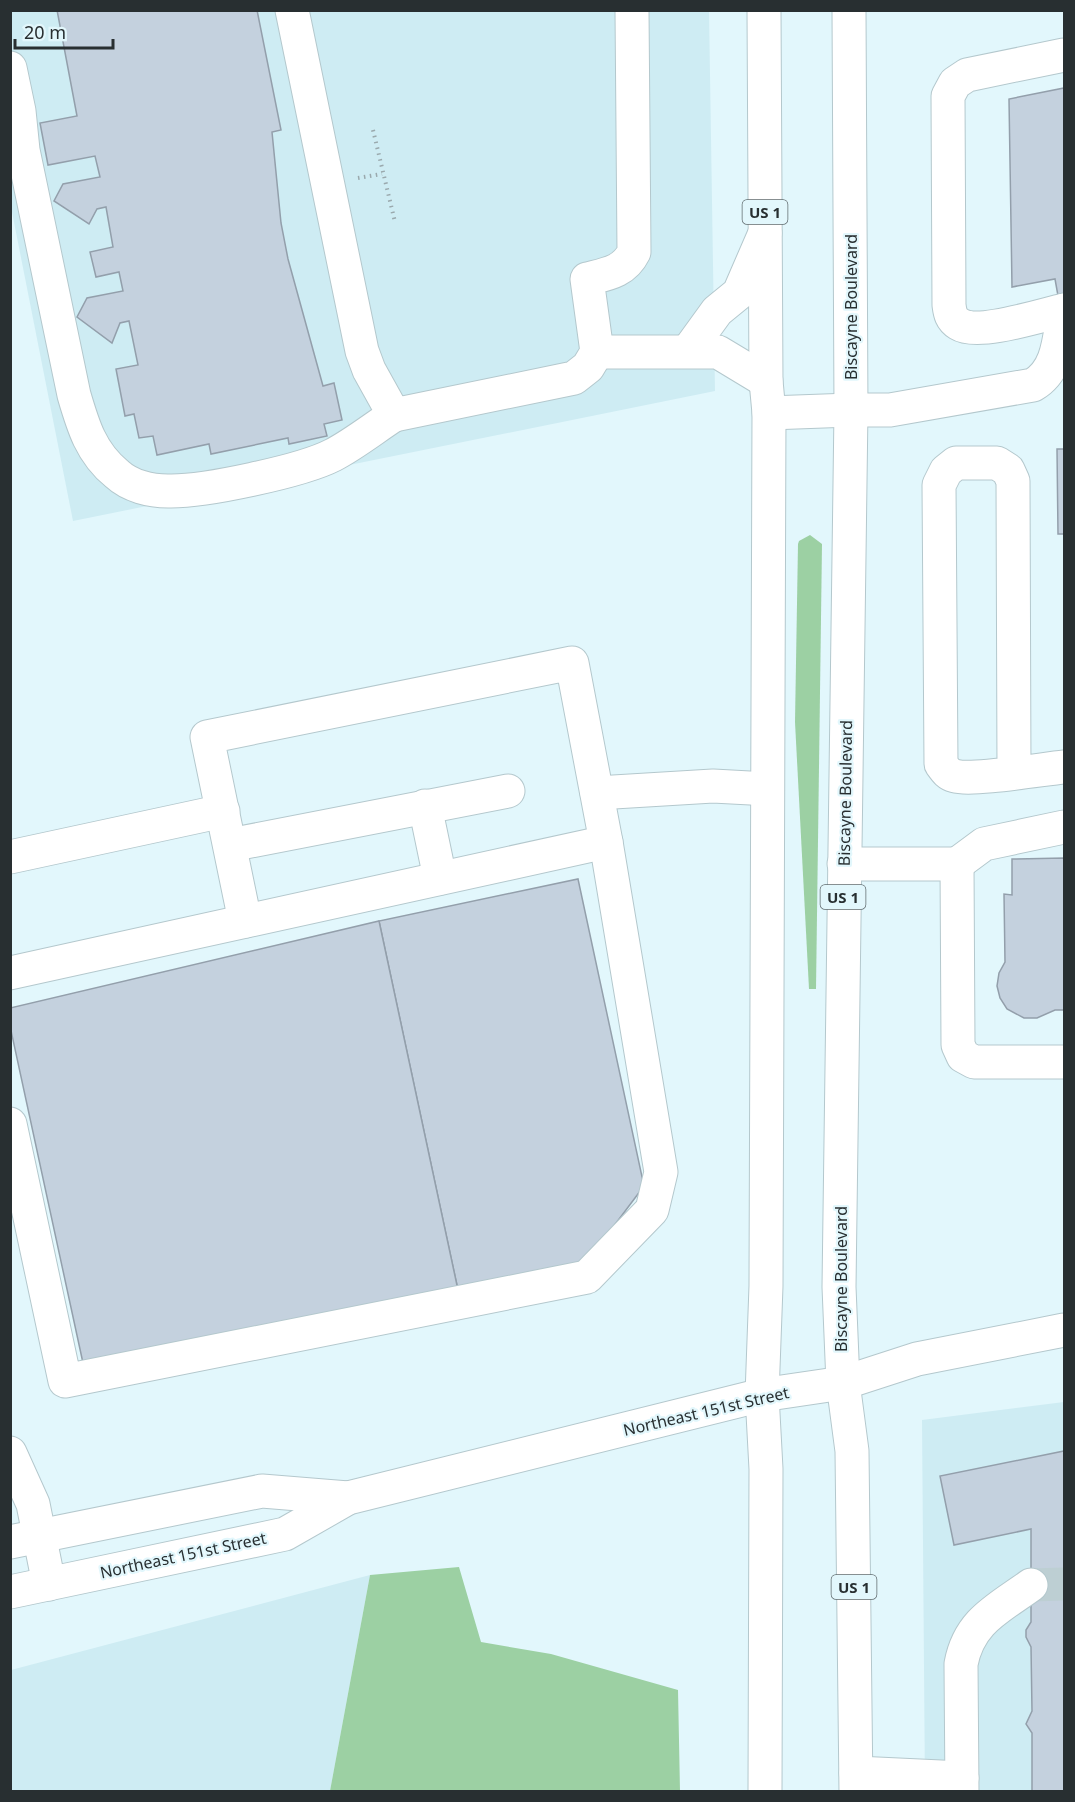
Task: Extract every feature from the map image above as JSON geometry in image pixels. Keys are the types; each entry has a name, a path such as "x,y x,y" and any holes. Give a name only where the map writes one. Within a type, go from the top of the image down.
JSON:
{"main road":[{"path":"292,10 362,351 369,370 394,415"},
{"path":"10,68 19,111 23,150 74,395 84,429 97,455 118,476 140,488 166,491 198,489 300,467 332,455 394,415 574,378 588,367 597,352 587,279 619,270 629,262 634,252 632,10"},
{"name":"US 1","path":"764,10 766,381 769,413 766,1286 762,1395 766,1469 765,1791"},
{"name":"Biscayne Boulevard","path":"849,10 851,410 839,1287 843,1383 852,1451 856,1782"},
{"path":"769,413 890,410 1033,385 1045,378 1053,366 1064,310 980,327 960,325 951,317 949,305 948,96 955,83 967,75 1065,55"},
{"path":"688,351 717,311 739,293 765,233"},
{"path":"597,352 718,352 766,381"},
{"path":"1014,772 1013,481 1008,470 998,463 956,463 946,471 939,485 941,764 947,773 958,777 1014,772 1065,767"},
{"path":"10,1124 65,1381 587,1277 652,1210 661,1172 606,842 572,663 207,737 245,921"},
{"path":"597,793 713,786 767,789"},
{"path":"230,845 508,790"},
{"path":"425,806 440,878"},
{"path":"10,857 223,811"},
{"path":"844,864 957,864 984,844 1065,827"},
{"path":"10,973 606,842"},
{"path":"957,864 958,1045 963,1056 974,1062 1065,1062"},
{"name":"Northeast 151st Street","path":"10,1592 285,1534 348,1498 762,1395 843,1383 916,1359 1065,1330"},
{"path":"10,1454 28,1487 26,1539 49,1584"},
{"name":"Northeast 151st Street","path":"26,1539 262,1491 348,1498"},
{"path":"856,1782 962,1785 961,1664 970,1635 980,1622 1031,1585"}],"path":[{"path":"373,130 395,222"},
{"path":"348,179 382,174"}],"shaded area":[{"path":"10,11 709,11 715,391 73,521 11,207"},
{"path":"1064,1402 1064,1791 925,1791 922,1420"},
{"path":"370,1575 330,1791 11,1792 11,1670"}],"green space":[{"path":"810,535 822,544 816,989 809,989 795,722 798,544"},
{"path":"459,1567 481,1642 551,1654 678,1690 680,1791 330,1791 370,1575"}],"building":[{"path":"57,10 257,10 281,130 272,132 281,223 288,259 323,386 334,383 342,420 324,424 327,436 289,444 288,438 211,454 209,444 157,455 153,436 139,438 134,414 125,416 116,369 138,365 129,321 120,323 112,343 77,317 87,298 123,291 119,272 96,277 90,252 113,247 106,207 97,209 89,224 54,201 63,184 100,177 95,156 48,165 40,123 77,116"},
{"path":"1064,88 1064,306 1060,307 1055,279 1012,287 1009,99"},
{"path":"1057,449 1064,449 1064,534 1058,534"},
{"path":"1064,858 1064,1010 1055,1010 1037,1018 1024,1018 1007,1009 1000,998 997,986 999,973 1005,962 1004,894 1012,895 1012,859"},
{"path":"578,879 644,1186 586,1263 458,1290 379,921"},
{"path":"379,921 458,1290 83,1363 10,1026 10,1008"},
{"path":"1064,1451 1064,1792 1032,1792 1032,1733 1026,1724 1032,1711 1031,1647 1026,1637 1026,1630 1031,1622 1031,1529 954,1545 940,1476"}],"tunnel":[{"path":"1031,1585 1064,1584"}]}
